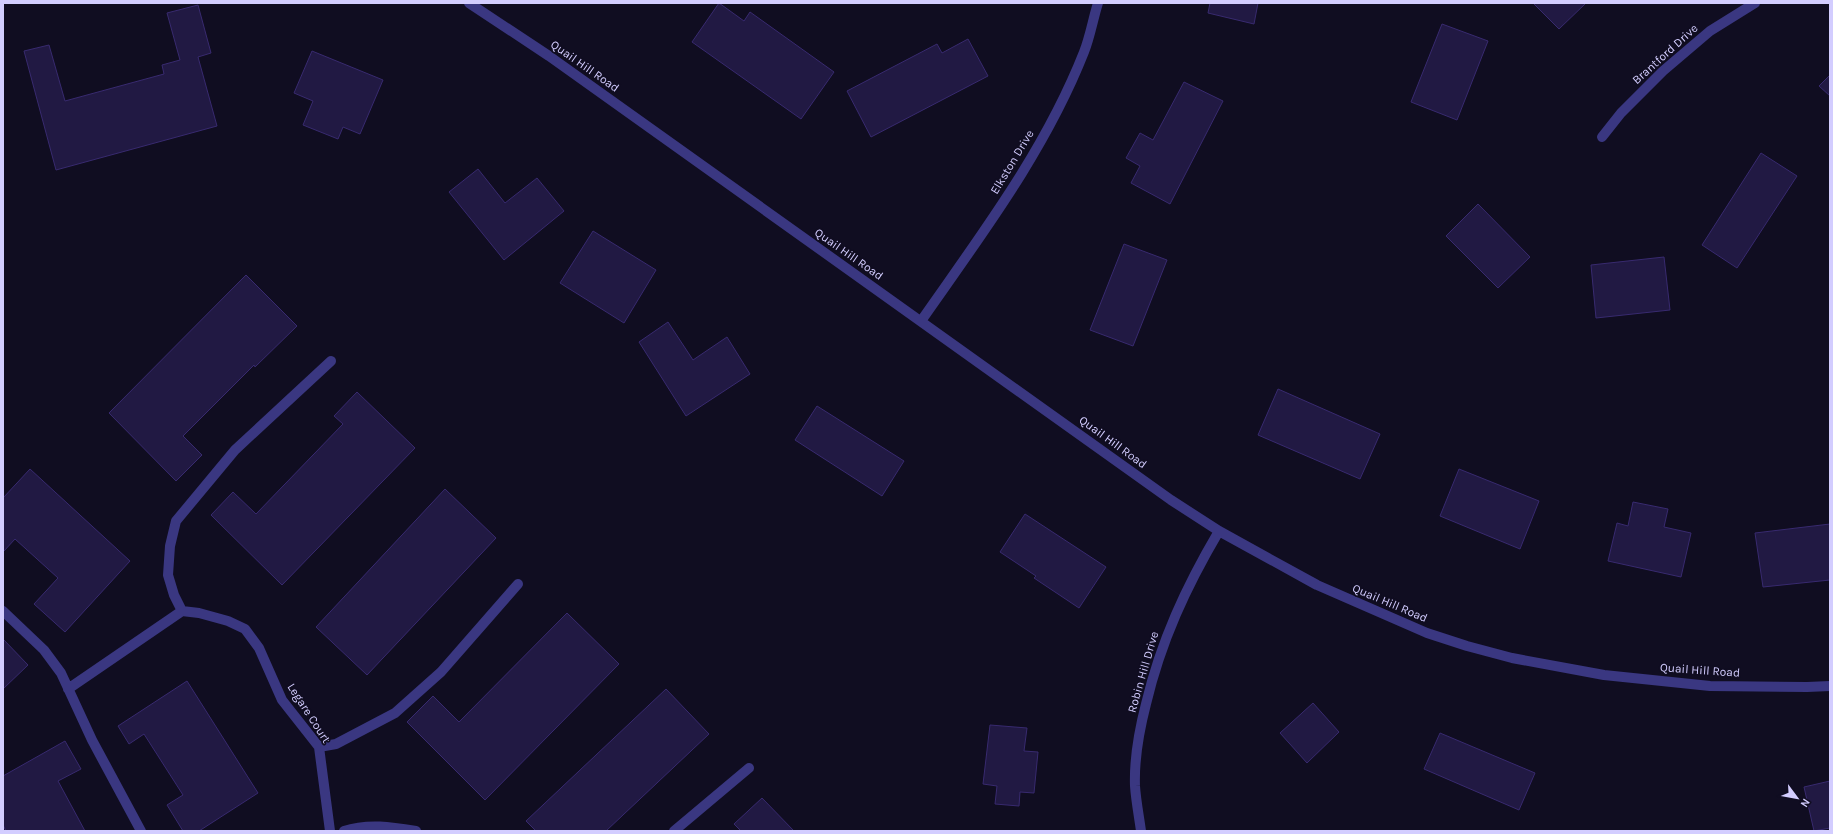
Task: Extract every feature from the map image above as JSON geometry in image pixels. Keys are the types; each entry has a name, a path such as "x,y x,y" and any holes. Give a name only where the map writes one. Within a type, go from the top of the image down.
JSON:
{"street":[{"name":"Quail Hill Road","path":"469,3 549,56 1165,495 1220,531 1317,585 1427,633 1512,658 1604,675 1710,686 1830,686"},
{"name":"Elkston Drive","path":"921,321 1028,165 1059,107 1084,51 1098,3"},
{"name":"Brantford Drive","path":"1602,137 1621,113 1663,71 1710,31 1755,3"},
{"path":"68,689 182,611 174,595 168,575 170,546 176,521 235,450 331,361"},
{"name":"Robin Hill Drive","path":"1141,831 1135,785 1137,739 1155,667 1168,632 1198,567 1220,531"},
{"path":"319,747 336,744 395,713 441,672 518,584"},
{"path":"3,611 44,650 60,673 92,740 141,831"},
{"name":"Legare Court","path":"182,611 199,612 228,621 245,629 259,648 282,700 319,747 330,831"},
{"path":"674,831 749,768"},
{"path":"344,831 385,825 416,831"}],"building":[{"path":"719,3 744,21 750,12 834,72 801,119 692,42"},
{"path":"1210,3 1258,3 1254,24 1208,13"},
{"path":"1533,3 1586,3 1559,29"},
{"path":"198,5 211,53 198,57 217,126 56,170 24,51 49,45 65,101 164,74 162,65 180,60 167,13"},
{"path":"1442,24 1488,41 1457,120 1411,102"},
{"path":"968,39 988,76 871,137 847,91 937,44 942,53"},
{"path":"312,51 383,80 360,134 343,127 338,139 303,125 313,101 294,93"},
{"path":"1830,75 1830,96 1819,86"},
{"path":"1184,82 1223,101 1170,204 1131,183 1140,166 1126,158 1140,133 1153,140"},
{"path":"1761,153 1797,176 1737,268 1702,245"},
{"path":"478,169 505,203 537,178 564,211 504,260 449,192"},
{"path":"1478,204 1530,257 1498,288 1446,236"},
{"path":"593,231 656,270 624,323 560,283"},
{"path":"1124,244 1167,260 1133,346 1090,330"},
{"path":"1664,257 1670,310 1596,318 1591,265"},
{"path":"246,275 297,326 255,367 254,365 183,436 202,455 176,481 109,413"},
{"path":"668,322 693,360 727,337 750,374 686,416 639,342"},
{"path":"1278,389 1380,434 1360,479 1258,435"},
{"path":"357,392 415,448 282,585 211,515 233,492 256,514 343,424 334,416"},
{"path":"817,406 904,461 882,496 795,440"},
{"path":"30,469 130,561 65,632 34,604 58,578 15,539 4,551 3,550 3,498"},
{"path":"1459,469 1539,501 1520,549 1440,516"},
{"path":"445,489 496,538 367,675 316,627"},
{"path":"1633,502 1668,509 1664,527 1691,533 1681,577 1608,561 1617,523 1628,526"},
{"path":"1025,514 1106,567 1079,608 1034,578 1036,576 1000,552"},
{"path":"1830,524 1830,580 1763,587 1755,533"},
{"path":"567,613 619,664 485,800 407,722 433,696 459,722"},
{"path":"3,639 28,665 3,689"},
{"path":"187,681 258,793 199,831 183,831 167,805 183,795 144,734 129,744 118,726"},
{"path":"666,689 709,734 606,831 536,831 526,821"},
{"path":"1313,703 1339,732 1307,763 1280,733"},
{"path":"990,725 1027,728 1024,751 1038,752 1034,793 1020,792 1019,806 995,804 997,786 983,784"},
{"path":"1440,733 1535,773 1519,810 1424,769"},
{"path":"65,741 81,769 58,781 85,831 6,831 3,825 3,776"},
{"path":"1830,781 1830,828 1814,831 1804,787"},
{"path":"762,798 794,831 741,831 734,824"}]}
